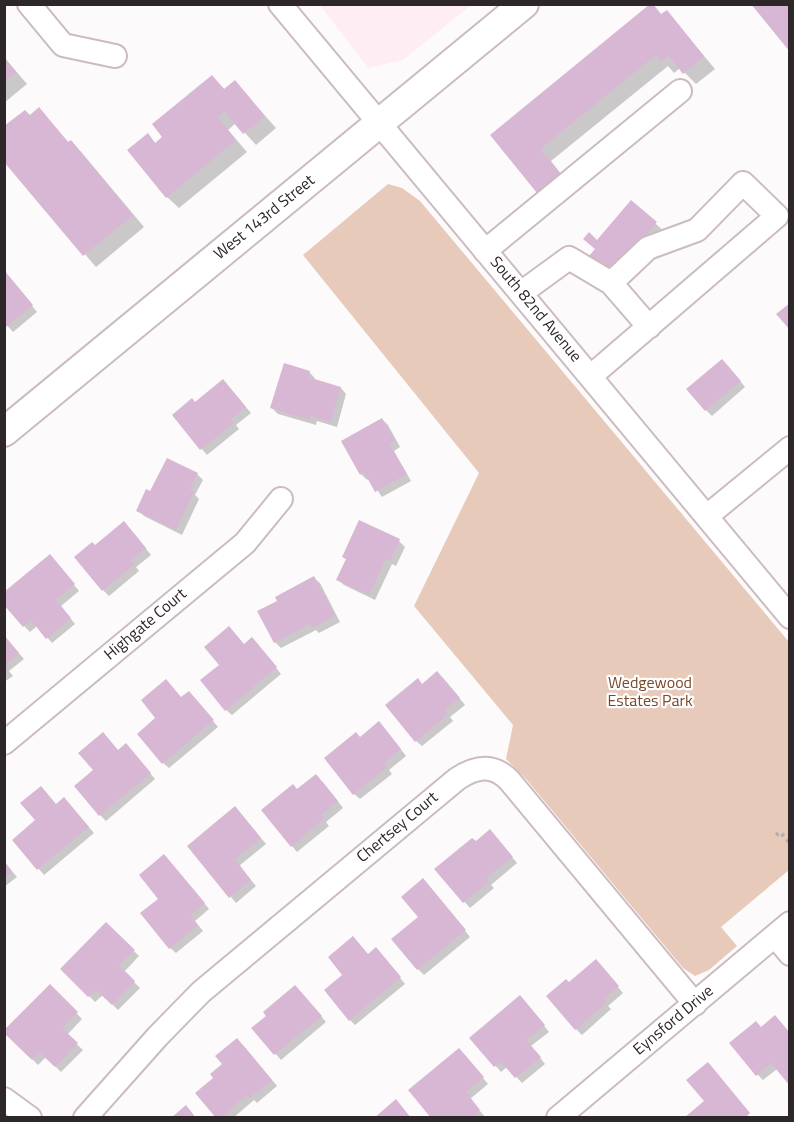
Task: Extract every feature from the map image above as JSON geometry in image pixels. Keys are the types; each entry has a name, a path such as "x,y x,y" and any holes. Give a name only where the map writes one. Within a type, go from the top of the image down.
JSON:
{"main road":[{"name":"West 143rd Street","path":"4,432 524,4"}],"street":[{"path":"29,4 63,45 115,56"},
{"name":"South 82nd Avenue","path":"280,4 789,616"},
{"path":"485,251 680,91"},
{"path":"591,376 777,216 743,183 697,230 648,248 611,284"},
{"path":"521,293 569,258 611,284 649,327"},
{"path":"707,516 789,448"},
{"name":"Highgate Court","path":"4,743 245,543 281,499"},
{"name":"Chertsey Court","path":"85,1118 158,1036 201,992 457,779 474,769 489,768 504,776 695,1004"},
{"path":"782,929 789,954"},
{"name":"Eynsford Drive","path":"558,1118 782,929"},
{"path":"4,1099 30,1118"}],"path":[{"path":"776,835 780,832 789,843"}],"shaded area":[{"path":"320,5 471,5 403,60 368,68"}],"green space":[{"name":"Wedgewood Estates Park","path":"388,184 402,188 420,201 789,642 789,870 721,927 737,946 709,970 695,976 683,968 526,779 506,759 513,725 414,606 479,473 303,255"}],"building":[{"path":"650,4 653,4 661,14 667,10 704,56 683,74 669,56 661,62 656,55 540,149 561,174 537,193 490,135"},
{"path":"751,4 790,4 790,52"},
{"path":"4,57 16,72 4,82"},
{"path":"212,75 224,89 235,80 265,116 243,134 224,111 218,117 236,140 166,198 127,150 148,133 155,143 162,137 152,124"},
{"path":"39,107 68,142 71,140 133,215 83,256 4,162 4,126 25,110 30,115"},
{"path":"631,200 657,222 612,276 589,256 595,249 583,239 589,232 597,240"},
{"path":"4,270 33,305 6,327 4,325"},
{"path":"790,303 790,330 776,314"},
{"path":"722,359 741,381 705,411 686,389"},
{"path":"284,363 310,371 308,377 341,387 331,422 311,416 310,420 270,408"},
{"path":"223,379 246,407 231,419 234,423 200,450 172,415 192,398 195,402"},
{"path":"382,418 395,441 389,444 407,474 375,492 364,472 360,475 341,441"},
{"path":"167,458 198,473 190,490 194,492 176,530 136,511 146,489 150,491"},
{"path":"359,520 400,539 390,561 386,559 369,595 336,580 346,559 342,557"},
{"path":"124,521 146,548 131,560 135,564 102,591 74,557 92,542 95,545"},
{"path":"50,554 75,584 56,600 71,618 46,639 31,620 23,627 4,605 4,592"},
{"path":"314,576 335,616 312,628 310,624 274,643 257,611 277,601 275,597"},
{"path":"229,626 244,644 252,637 277,667 225,711 200,680 219,665 204,647"},
{"path":"4,635 19,653 5,665 8,669 4,672"},
{"path":"437,671 460,698 445,710 448,714 415,742 385,705 418,678 422,684"},
{"path":"166,679 181,697 189,691 214,720 162,764 137,734 155,718 141,700"},
{"path":"379,721 401,749 384,763 387,767 353,795 324,758 356,732 360,737"},
{"path":"103,732 118,750 126,743 151,773 99,816 74,786 93,770 78,753"},
{"path":"316,774 338,801 321,815 324,819 291,847 261,810 293,784 297,789"},
{"path":"41,786 56,804 64,797 89,827 37,870 12,840 35,820 20,803"},
{"path":"235,806 261,838 235,859 251,880 229,898 187,846"},
{"path":"490,829 513,857 486,878 489,882 463,903 434,869 472,838 476,841"},
{"path":"164,854 205,903 190,915 198,925 169,949 140,913 158,899 139,875"},
{"path":"4,861 12,871 4,877"},
{"path":"423,878 466,930 417,970 391,939 418,917 401,897"},
{"path":"106,922 135,950 119,965 135,981 112,1005 96,990 88,997 60,969"},
{"path":"353,936 368,954 376,947 401,977 349,1021 324,990 342,975 328,957"},
{"path":"596,959 619,986 604,999 607,1002 575,1030 546,996 566,979 569,982"},
{"path":"50,984 78,1012 62,1028 78,1043 55,1067 39,1052 32,1060 4,1033 4,1030"},
{"path":"295,985 322,1016 274,1055 251,1028 266,1016 263,1012"},
{"path":"520,995 545,1025 526,1040 541,1057 515,1078 501,1062 494,1067 469,1038"},
{"path":"775,1015 790,1033 790,1086 771,1063 756,1076 729,1043 756,1021 761,1027"},
{"path":"237,1038 272,1080 250,1098 247,1095 221,1118 216,1118 195,1093 213,1078 210,1074 222,1064 215,1056"},
{"path":"459,1048 484,1077 466,1092 480,1110 471,1118 443,1118 440,1114 437,1118 431,1118 408,1090"},
{"path":"708,1062 750,1113 745,1118 684,1118 704,1101 686,1080"},
{"path":"396,1099 411,1118 374,1118"},
{"path":"186,1105 196,1118 171,1118"}]}
